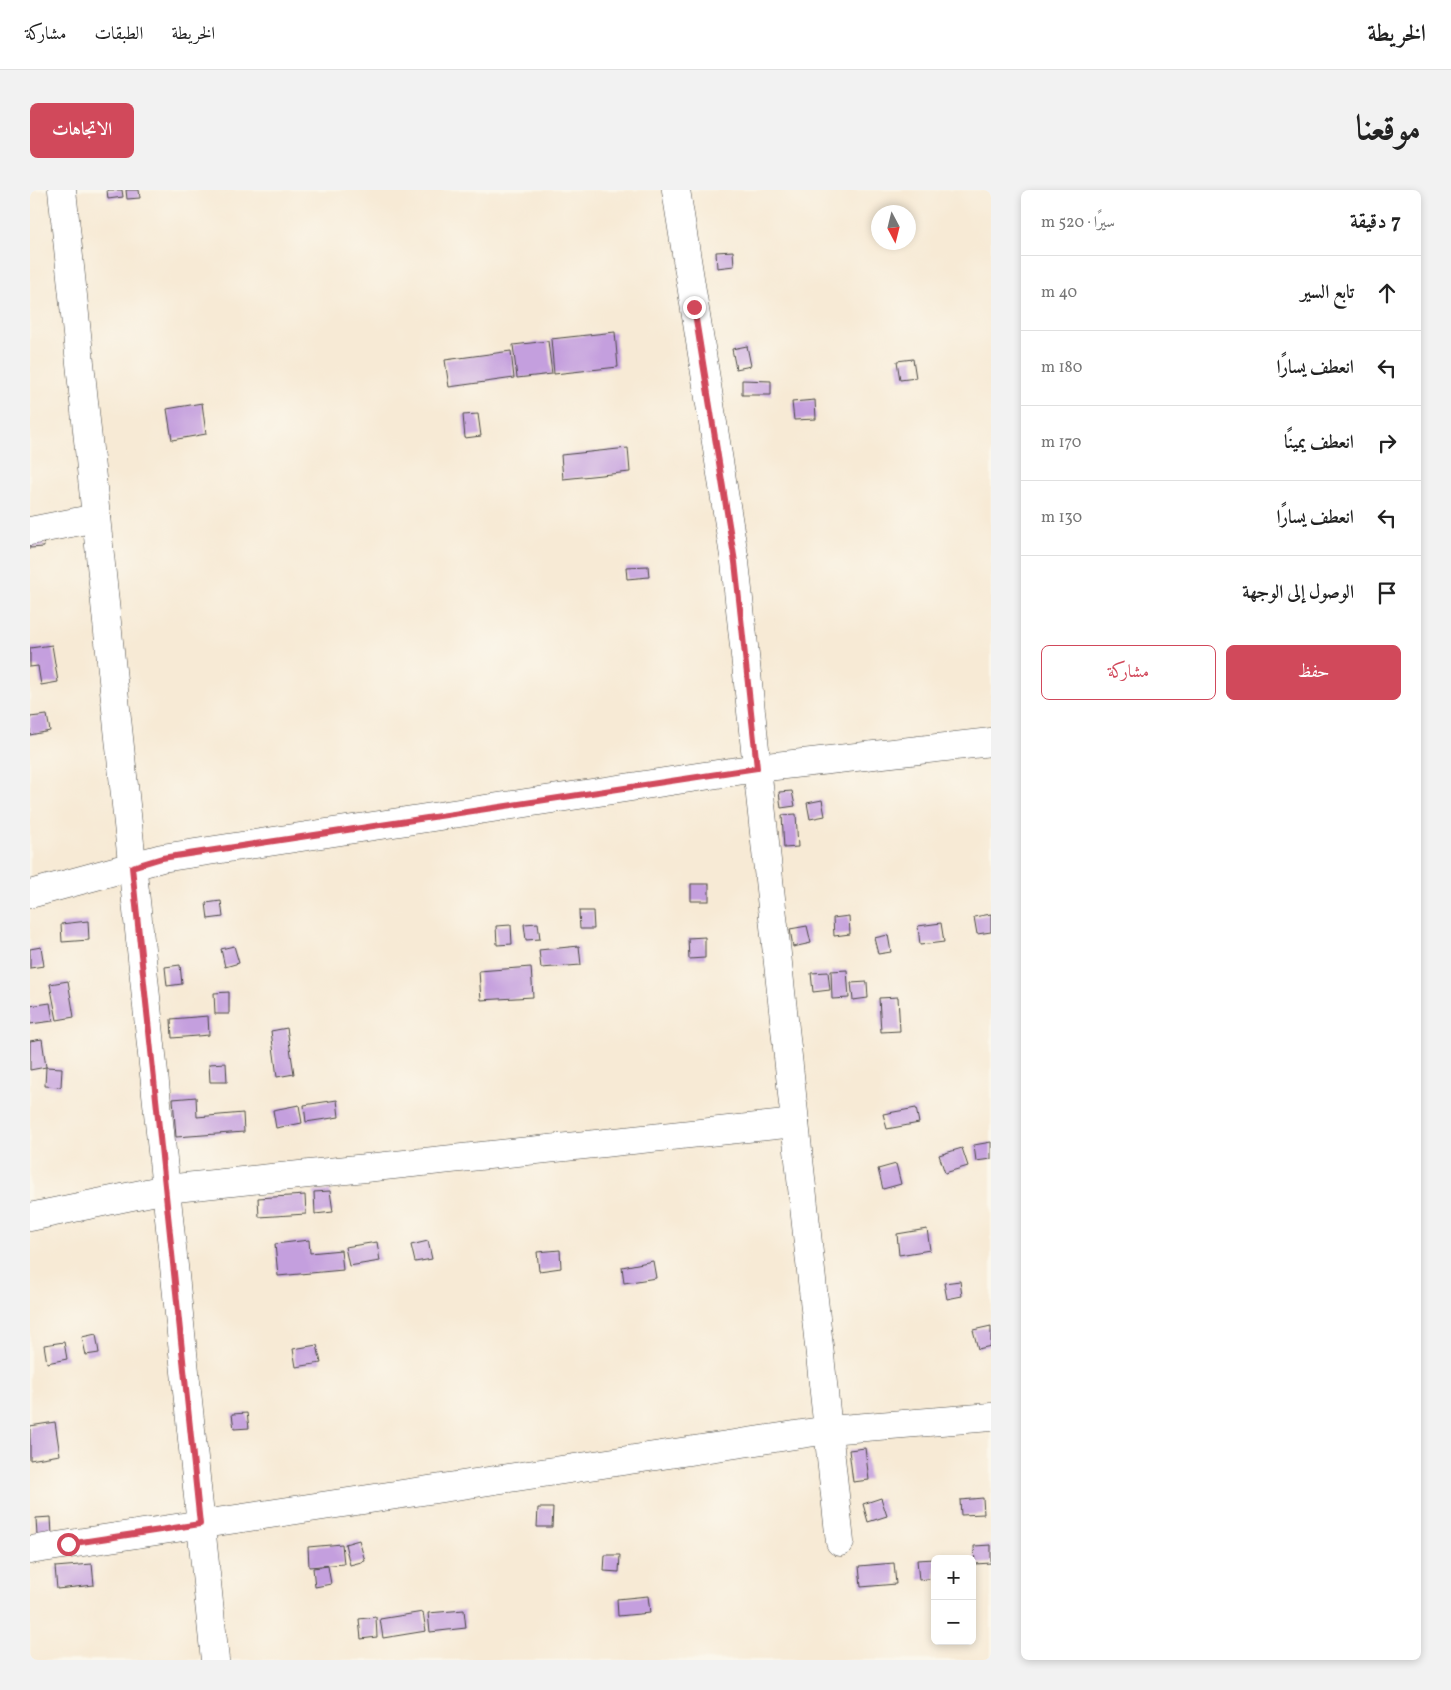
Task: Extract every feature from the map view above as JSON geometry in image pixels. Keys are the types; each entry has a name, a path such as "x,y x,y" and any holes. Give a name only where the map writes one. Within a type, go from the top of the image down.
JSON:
{"street":[{"path":"62,190 214,1660"},
{"path":"676,190 735,562 840,1542"},
{"path":"30,531 96,518"},
{"path":"30,894 162,858 757,768 991,742"},
{"path":"30,1217 166,1189 795,1123"},
{"path":"30,1550 828,1430 991,1417"}],"building":[{"path":"107,190 122,190 123,197 108,199"},
{"path":"126,190 139,190 140,198 127,199"},
{"path":"733,251 734,266 717,268 716,252"},
{"path":"615,332 618,367 554,374 551,339"},
{"path":"548,341 552,374 517,378 513,345"},
{"path":"747,346 751,366 736,369 732,349"},
{"path":"511,351 514,378 449,387 445,360"},
{"path":"913,359 916,378 900,380 897,361"},
{"path":"742,380 771,381 771,395 742,395"},
{"path":"815,400 816,419 794,420 792,402"},
{"path":"202,403 206,434 172,440 167,409"},
{"path":"478,414 481,436 465,438 463,415"},
{"path":"628,448 630,472 563,479 561,455"},
{"path":"42,530 44,547 30,548 30,531"},
{"path":"648,566 649,577 627,579 626,567"},
{"path":"52,645 58,682 41,685 38,666 30,667 30,648"},
{"path":"47,715 50,731 30,735 30,717"},
{"path":"792,791 795,806 781,808 779,792"},
{"path":"822,800 825,816 810,819 807,803"},
{"path":"796,814 798,847 784,848 782,815"},
{"path":"691,884 709,884 709,901 691,901"},
{"path":"221,901 223,917 208,919 206,903"},
{"path":"579,911 593,911 594,929 580,929"},
{"path":"991,914 991,932 977,934 974,917"},
{"path":"849,916 850,934 834,936 833,918"},
{"path":"88,921 89,940 62,942 61,924"},
{"path":"538,923 540,939 526,940 524,924"},
{"path":"941,923 944,942 920,945 918,926"},
{"path":"511,925 512,944 497,945 496,926"},
{"path":"807,926 811,943 793,947 790,929"},
{"path":"888,935 891,952 878,954 874,938"},
{"path":"705,937 705,958 689,959 688,938"},
{"path":"234,946 239,963 225,967 221,949"},
{"path":"579,946 581,965 541,968 539,950"},
{"path":"41,947 44,966 30,968 30,949"},
{"path":"180,965 182,984 167,986 165,967"},
{"path":"531,967 533,997 481,1000 479,971"},
{"path":"847,970 849,998 832,999 831,971"},
{"path":"828,972 830,990 813,992 811,973"},
{"path":"68,981 74,1017 57,1020 50,984"},
{"path":"867,982 868,998 853,1000 851,983"},
{"path":"229,992 229,1014 215,1014 214,993"},
{"path":"898,997 900,1031 881,1032 879,998"},
{"path":"50,1003 53,1021 30,1024 30,1006"},
{"path":"208,1016 209,1035 172,1038 171,1019"},
{"path":"287,1028 294,1074 277,1077 271,1031"},
{"path":"42,1039 46,1067 30,1070 30,1041"},
{"path":"226,1063 227,1082 210,1082 209,1064"},
{"path":"46,1067 62,1068 61,1087 45,1086"},
{"path":"196,1097 197,1117 243,1113 244,1132 176,1137 173,1099"},
{"path":"337,1100 339,1117 306,1122 304,1105"},
{"path":"299,1105 302,1123 276,1128 273,1110"},
{"path":"916,1108 919,1123 887,1129 883,1114"},
{"path":"991,1142 991,1159 976,1161 974,1145"},
{"path":"962,1148 968,1166 945,1173 939,1155"},
{"path":"896,1164 901,1184 883,1189 878,1169"},
{"path":"330,1191 333,1212 315,1214 314,1192"},
{"path":"305,1195 306,1214 259,1217 258,1198"},
{"path":"927,1229 930,1250 899,1255 897,1234"},
{"path":"309,1240 310,1253 341,1250 343,1270 278,1276 275,1244"},
{"path":"428,1241 432,1259 415,1262 411,1245"},
{"path":"377,1242 380,1261 349,1266 345,1247"},
{"path":"560,1250 561,1268 539,1271 537,1252"},
{"path":"653,1261 656,1278 624,1283 622,1267"},
{"path":"960,1281 962,1296 947,1299 944,1283"},
{"path":"991,1326 991,1346 978,1349 973,1330"},
{"path":"96,1334 99,1353 86,1355 82,1337"},
{"path":"64,1342 67,1359 47,1363 44,1345"},
{"path":"317,1345 321,1363 296,1367 293,1349"},
{"path":"247,1413 249,1428 234,1429 232,1414"},
{"path":"55,1422 60,1455 30,1460 30,1426"},
{"path":"865,1448 869,1480 853,1482 849,1450"},
{"path":"881,1498 887,1516 868,1522 863,1504"},
{"path":"983,1498 984,1514 961,1515 960,1500"},
{"path":"538,1508 553,1508 552,1527 537,1527"},
{"path":"51,1517 52,1535 37,1536 36,1518"},
{"path":"359,1540 365,1561 350,1565 345,1544"},
{"path":"342,1544 344,1564 309,1567 308,1547"},
{"path":"991,1545 991,1563 976,1564 974,1546"},
{"path":"605,1555 620,1555 619,1572 604,1571"},
{"path":"931,1559 931,1578 919,1580 917,1560"},
{"path":"894,1563 896,1584 861,1587 859,1566"},
{"path":"92,1564 94,1585 57,1589 55,1567"},
{"path":"328,1566 331,1584 315,1587 313,1568"},
{"path":"648,1596 650,1613 618,1616 617,1599"},
{"path":"464,1610 466,1628 430,1632 428,1613"},
{"path":"423,1612 426,1631 383,1638 380,1619"},
{"path":"376,1617 377,1637 361,1639 359,1619"}],"route":[{"path":"68,1544 200,1524 132,867 162,858 757,768 735,562 694,307"}]}
